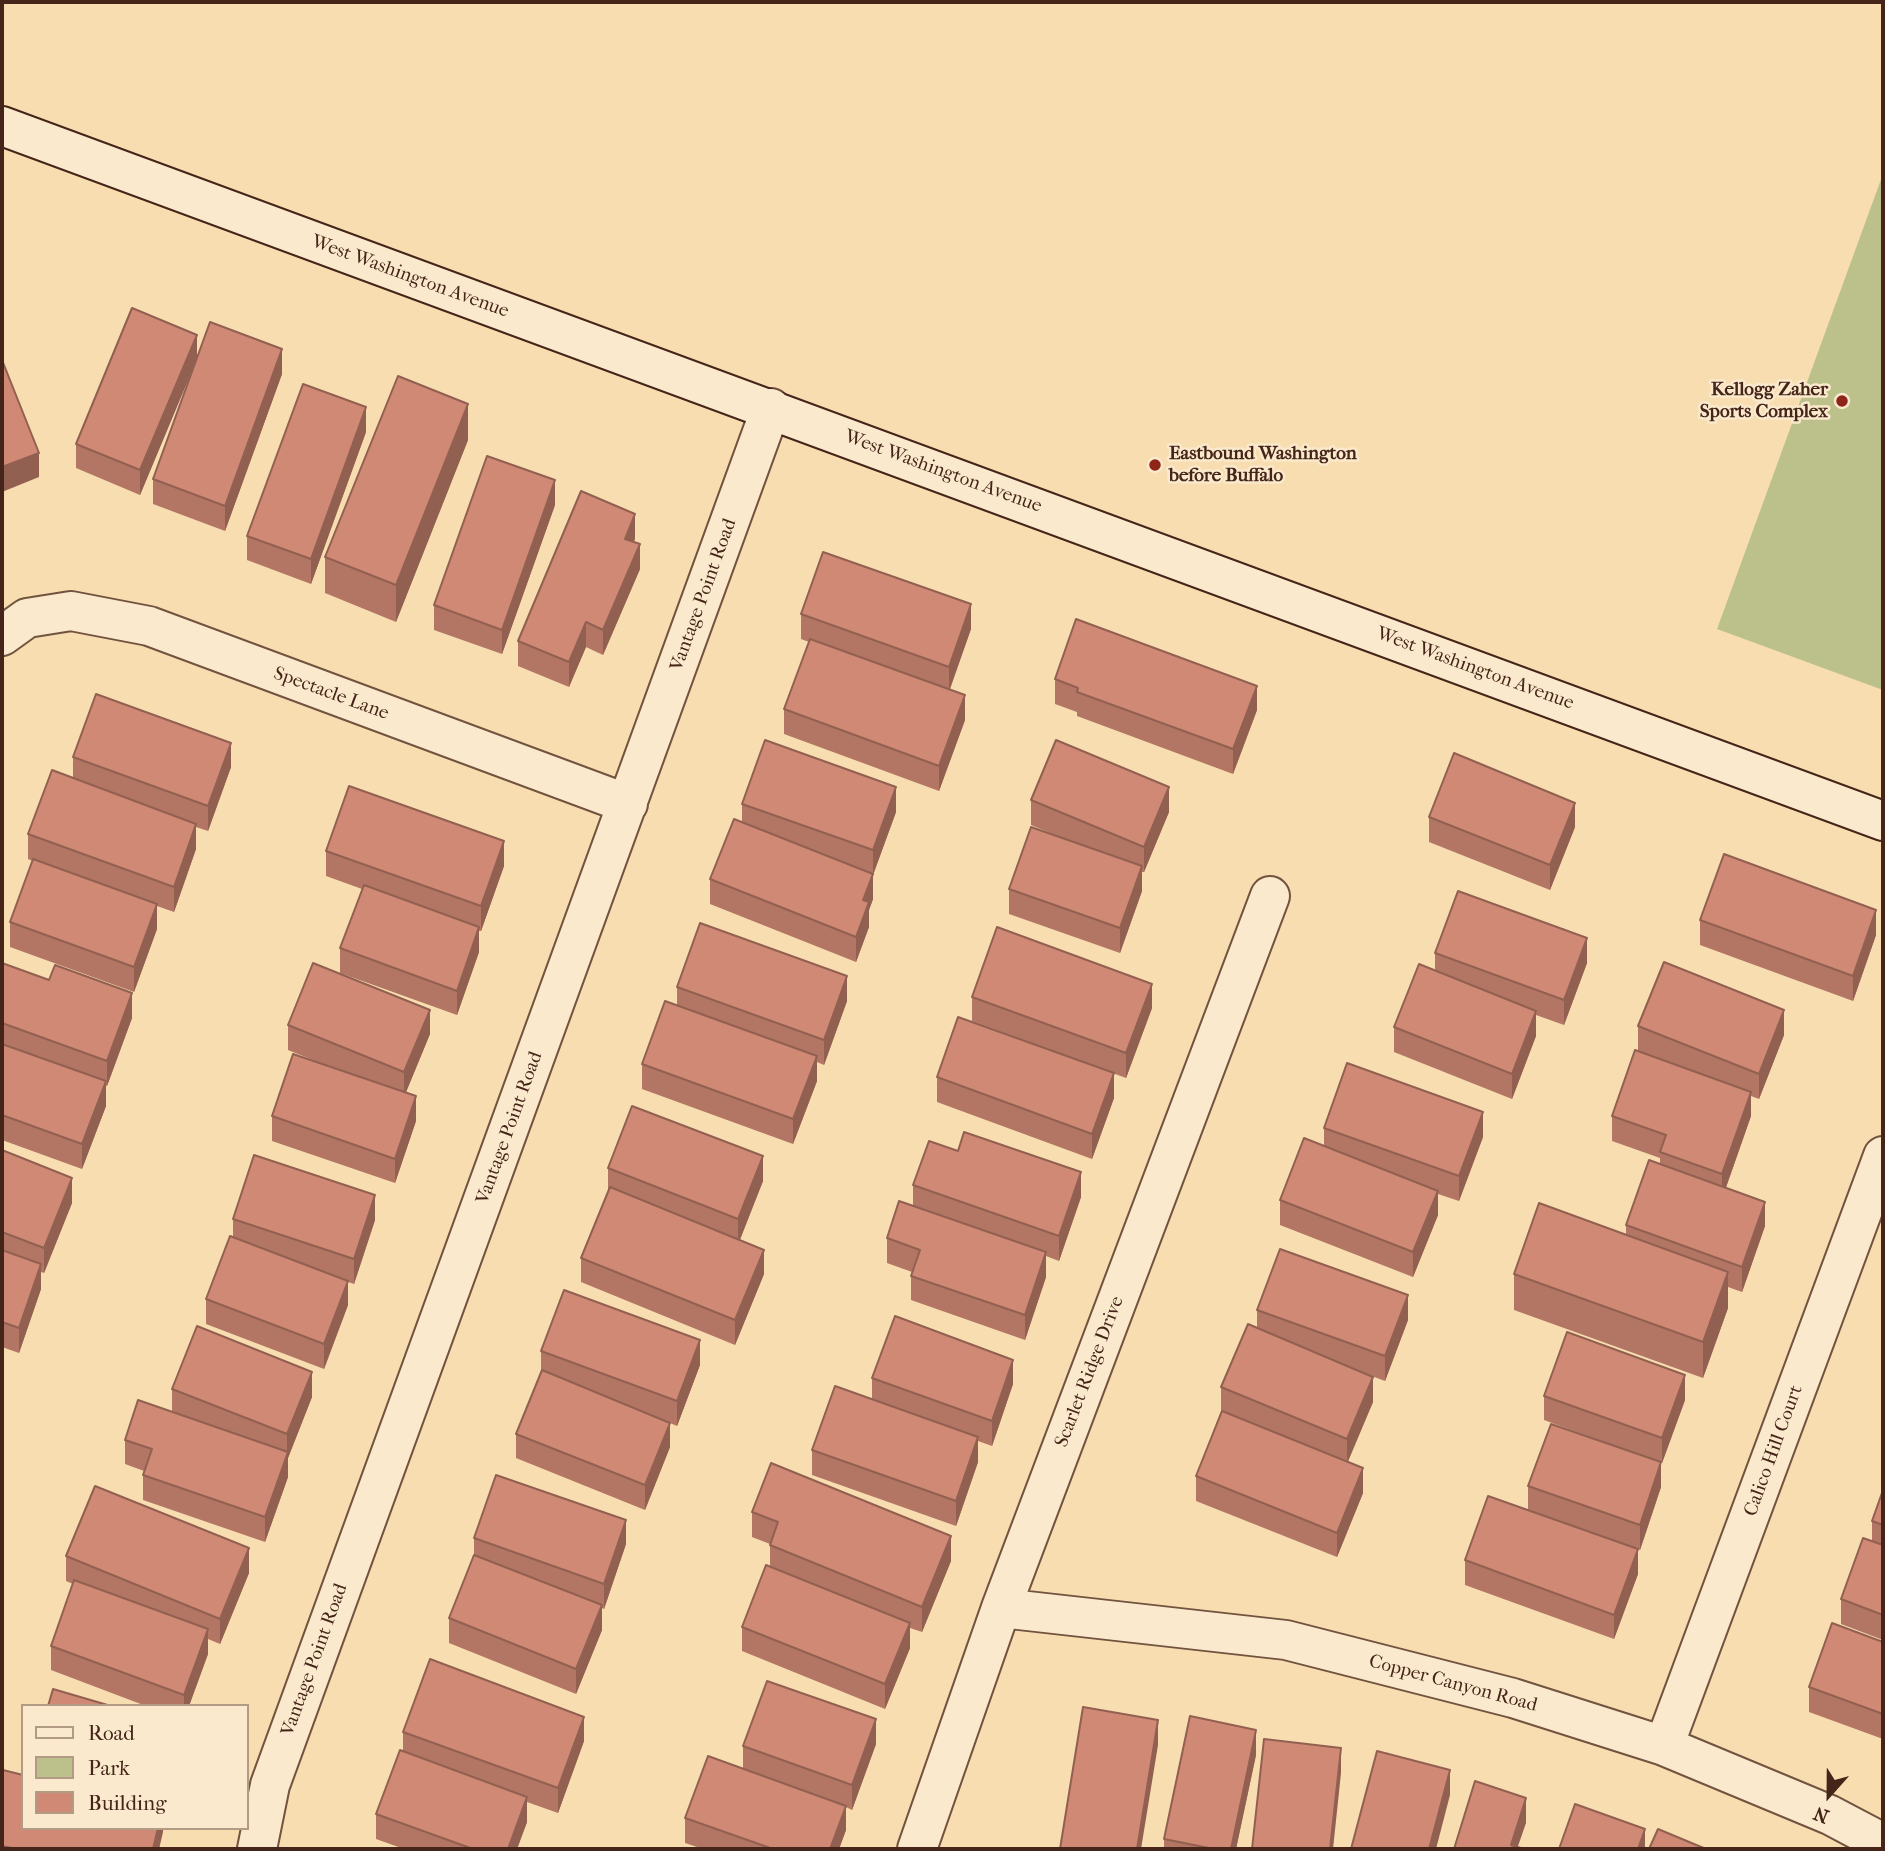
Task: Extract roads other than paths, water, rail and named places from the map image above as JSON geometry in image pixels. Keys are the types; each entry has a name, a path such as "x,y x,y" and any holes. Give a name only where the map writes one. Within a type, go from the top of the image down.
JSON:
{"street":[{"name":"West Washington Avenue","path":"2,125 1883,821"},
{"name":"Vantage Point Road","path":"257,1849 270,1785 771,408"},
{"name":"Spectacle Lane","path":"15,627 71,611 149,626 628,804"},
{"name":"Scarlet Ridge Drive","path":"917,1849 1001,1608 1270,896"},
{"name":"Calico Hill Court","path":"1664,1746 1883,1156"},
{"name":"Copper Canyon Road","path":"1001,1608 1286,1640 1513,1698 1664,1746 1830,1815 1883,1843"}],"place":[{"name":"Kellogg Zaher Sports Complex","path":"1842,401"},
{"name":"Eastbound Washington before Buffalo","path":"1155,465"}]}
